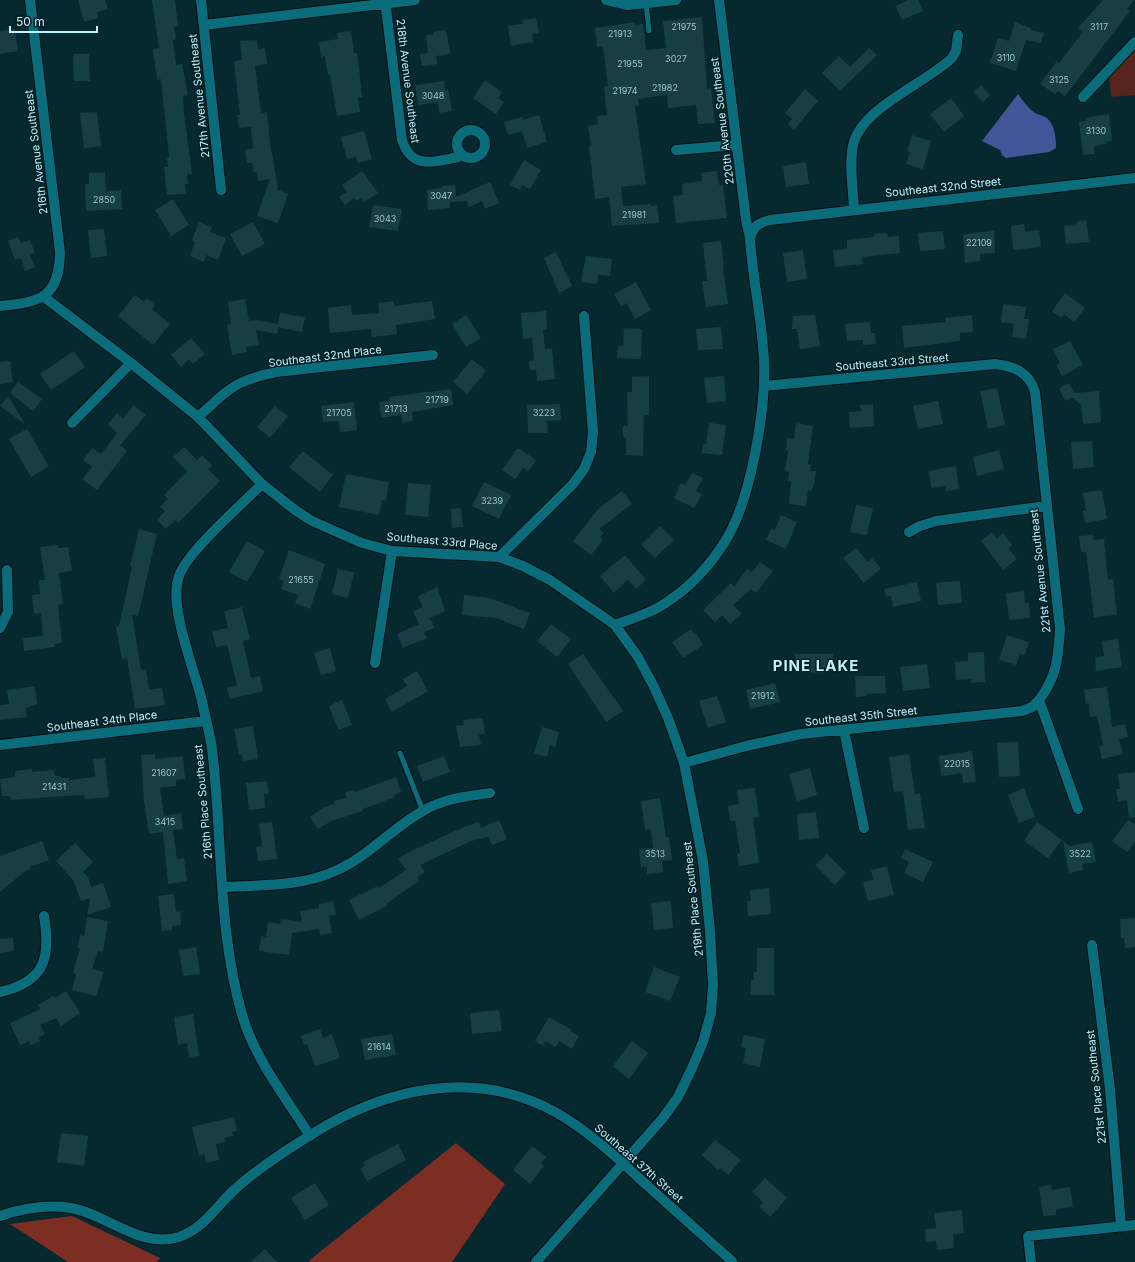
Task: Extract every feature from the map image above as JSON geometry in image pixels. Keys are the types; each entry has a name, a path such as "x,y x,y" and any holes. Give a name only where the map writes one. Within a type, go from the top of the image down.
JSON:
{"street":[{"name":"216th Avenue Southeast","path":"30,0 60,252 57,275 44,297"},
{"name":"217th Avenue Southeast","path":"201,0 221,190"},
{"path":"204,25 386,2 415,0"},
{"path":"606,0 628,5 676,0"},
{"name":"220th Avenue Southeast","path":"615,625 646,613 670,601 710,564 725,542 739,512 753,463 764,386 764,360 750,240 736,145 718,0"},
{"name":"218th Avenue Southeast","path":"386,2 402,140 405,150 419,161 427,162 462,155"},
{"path":"854,209 852,158 853,144 858,134 866,123 883,106 952,58 956,51 958,34"},
{"path":"1083,97 1135,42"},
{"path":"676,150 736,145"},
{"name":"Southeast 32nd Street","path":"755,227 770,220 854,209 1135,178"},
{"name":"220th Avenue Southeast","path":"750,240 751,232 755,227"},
{"path":"0,306 33,302 44,297 131,363 198,417"},
{"path":"499,557 573,484 584,469 591,452 594,432 584,316"},
{"name":"Southeast 32nd Place","path":"198,417 238,384 276,372 433,355"},
{"path":"72,423 131,363"},
{"name":"Southeast 33rd Street","path":"764,386 995,364 1012,367 1020,371"},
{"name":"221st Avenue Southeast","path":"1020,371 1032,382 1035,392 1060,629 1057,667 1054,678 1039,700"},
{"name":"Southeast 33rd Place","path":"198,417 262,484 295,510 312,521 362,543 392,551 499,557 524,566 550,580 615,625"},
{"name":"216th Place Southeast","path":"262,484 194,552 183,566 178,577 176,589 179,618 212,749 222,887 234,981 244,1020 258,1053 310,1136"},
{"path":"909,532 920,526 936,521 1046,506"},
{"path":"375,664 392,551"},
{"path":"0,628 8,612 7,570"},
{"name":"219th Place Southeast","path":"536,1262 663,1118 678,1097 703,1042 711,1013 713,985 703,861 684,763 668,718 653,685 638,657 615,625"},
{"path":"1039,700 1078,809"},
{"name":"Southeast 35th Street","path":"684,763 788,737 1022,711 1032,707 1039,700"},
{"name":"Southeast 34th Place","path":"0,745 206,721"},
{"path":"844,730 864,828"},
{"path":"222,887 303,881 336,871 352,862 423,811 458,798 490,793"},
{"path":"0,992 13,989 25,983 38,972 44,962 47,952 44,916"},
{"name":"221st Place Southeast","path":"1092,945 1110,1088 1121,1226"},
{"name":"Southeast 37th Street","path":"0,1216 36,1206 72,1208 96,1216 130,1232 150,1238 162,1239 178,1237 192,1232 206,1222 231,1192 247,1178 310,1136 355,1112 390,1097 435,1088 462,1087 486,1089 511,1094 536,1102 558,1114 601,1143 732,1261"},
{"path":"1031,1262 1028,1236 1135,1225"}],"lane":[{"path":"646,3 649,31"},
{"path":"400,753 423,811"}],"shaded area":[{"path":"1135,50 1135,95 1111,97 1109,74"},
{"path":"456,1143 505,1184 452,1262 309,1262 311,1259"},
{"path":"72,1216 160,1258 157,1262 68,1262 10,1224"}],"water":[{"path":"1018,94 1032,111 1046,117 1050,121 1056,140 1056,148 1049,152 1006,158 1002,155 1000,150 982,141"}],"building":[{"path":"78,0 105,0 108,9 97,12 98,18 84,22"},
{"path":"152,0 175,0 178,26 174,26 176,39 173,40 176,65 182,64 188,95 183,96 192,174 187,174 188,184 185,184 186,194 167,195 164,167 168,167 167,158 169,157 161,79 157,80 153,49 159,48"},
{"path":"908,0 918,0 923,11 902,20 895,6"},
{"path":"1103,0 1134,0 1127,9 1130,11 1065,96 1058,91 1055,94 1040,84 1057,61 1059,63 1083,32 1078,28"},
{"path":"702,17 707,89 711,88 715,123 698,124 696,105 668,108 667,95 638,99 639,105 635,106 646,184 621,187 623,206 657,205 659,223 612,226 609,197 595,199 589,146 591,145 588,126 598,124 597,116 607,115 604,87 608,86 603,46 597,47 595,28 635,22 635,25 643,24 646,50 666,48 663,21"},
{"path":"536,18 539,33 532,34 533,42 511,46 508,26 523,24 522,20"},
{"path":"1015,22 1031,28 1031,30 1044,33 1041,43 1026,40 1016,71 990,63 998,38 1009,41"},
{"path":"15,29 18,51 0,54 0,31"},
{"path":"446,30 450,54 436,56 437,64 422,66 420,54 428,53 426,35 433,34 433,32"},
{"path":"351,31 354,53 357,53 359,67 362,97 358,97 360,112 337,116 330,75 328,75 325,56 321,57 319,42 338,39 337,33"},
{"path":"257,40 258,49 265,48 267,64 255,66 261,113 267,112 271,152 278,190 288,194 278,223 257,216 270,179 258,181 257,172 254,172 252,163 247,163 245,150 253,148 251,127 239,128 237,115 240,115 234,61 242,60 240,41"},
{"path":"869,48 877,55 840,91 822,73 839,56 850,67"},
{"path":"73,54 89,54 90,81 74,81"},
{"path":"485,80 502,92 498,98 504,102 496,114 473,98"},
{"path":"444,81 445,90 448,89 452,111 439,113 438,102 418,105 415,85"},
{"path":"981,85 990,95 983,102 973,92"},
{"path":"805,89 818,101 794,130 788,124 792,119 785,113"},
{"path":"951,98 964,116 944,132 930,114"},
{"path":"97,112 101,146 84,148 80,113"},
{"path":"1109,114 1112,141 1106,142 1107,144 1094,146 1095,154 1083,155 1079,122 1086,121 1086,118"},
{"path":"539,115 547,142 527,148 522,131 508,135 504,122 522,117 522,120"},
{"path":"364,131 372,159 358,163 356,157 347,159 341,137"},
{"path":"912,135 931,141 923,169 906,164 910,152 907,151"},
{"path":"524,160 541,170 530,189 522,185 520,190 510,185"},
{"path":"806,162 809,184 786,187 783,166"},
{"path":"362,171 378,193 364,202 361,198 356,201 354,198 345,205 339,197 347,192 342,185"},
{"path":"717,171 719,185 723,185 727,218 676,223 673,196 683,195 682,184 702,181 701,173"},
{"path":"105,172 106,191 121,190 122,209 86,211 85,184 89,184 89,173"},
{"path":"490,182 499,203 485,209 482,201 469,207 467,201 450,202 450,208 428,210 427,190 442,188 442,186 455,185 456,197"},
{"path":"173,199 189,225 171,236 155,210"},
{"path":"373,205 402,209 398,231 369,227"},
{"path":"1086,220 1089,242 1066,244 1064,226 1077,224 1077,221"},
{"path":"199,222 212,227 210,232 226,238 218,260 206,255 204,262 190,256 195,242 192,240"},
{"path":"253,222 265,244 242,256 230,234"},
{"path":"1024,224 1025,232 1039,230 1041,247 1013,250 1011,226"},
{"path":"104,229 107,256 91,258 88,230"},
{"path":"943,231 945,249 920,251 918,233"},
{"path":"994,231 995,253 980,254 980,261 965,263 963,234"},
{"path":"887,233 888,237 899,236 900,253 862,257 863,264 835,267 833,250 847,249 847,240 874,237 874,234"},
{"path":"18,237 21,243 30,240 35,253 30,255 35,267 25,271 21,258 15,260 8,241"},
{"path":"721,241 728,304 706,307 702,281 707,281 703,243"},
{"path":"803,250 807,279 787,282 783,253"},
{"path":"556,252 572,286 559,293 544,258"},
{"path":"586,256 612,259 610,276 598,275 597,284 581,282"},
{"path":"636,282 651,310 635,319 627,303 621,306 614,294"},
{"path":"1065,293 1085,308 1074,322 1064,314 1061,318 1052,311"},
{"path":"135,295 144,302 147,298 155,305 152,309 170,324 153,345 118,316"},
{"path":"245,299 249,321 255,320 278,324 280,313 305,317 302,332 278,327 277,334 256,330 259,345 246,347 247,352 232,355 227,325 231,324 228,302"},
{"path":"394,301 394,306 432,301 435,319 396,325 397,334 372,337 371,329 330,333 328,308 351,305 352,315 379,313 378,303"},
{"path":"1003,304 1026,307 1024,319 1029,319 1026,339 1012,337 1014,324 1001,322"},
{"path":"546,311 547,329 543,330 545,349 552,348 555,379 537,381 536,370 530,370 529,361 534,360 532,338 523,339 521,313"},
{"path":"466,315 481,338 466,347 452,324"},
{"path":"815,315 820,346 800,349 797,329 792,329 793,316"},
{"path":"972,315 973,332 960,333 960,341 904,348 902,326 945,322 945,318"},
{"path":"870,322 871,333 875,333 876,344 863,345 863,340 847,341 845,324"},
{"path":"721,327 723,349 698,350 696,329"},
{"path":"624,328 642,329 641,359 617,358 618,346 623,346"},
{"path":"191,338 205,354 193,364 189,359 181,367 171,355"},
{"path":"1070,341 1083,365 1062,376 1056,365 1060,363 1053,349"},
{"path":"74,351 85,367 51,390 40,374"},
{"path":"472,359 486,371 467,394 453,382"},
{"path":"10,361 13,382 0,384 0,362"},
{"path":"649,376 649,415 644,415 643,456 626,455 626,438 623,437 623,426 628,426 627,392 632,392 632,377"},
{"path":"724,376 726,401 707,403 704,378"},
{"path":"18,382 42,399 33,411 10,393"},
{"path":"1069,383 1074,393 1099,391 1101,422 1083,424 1081,405 1072,397 1065,401 1059,388"},
{"path":"997,388 1005,425 988,429 980,391"},
{"path":"451,389 453,405 412,412 413,421 402,423 401,415 381,418 379,402 390,401 389,397"},
{"path":"8,396 25,424 0,406"},
{"path":"938,401 943,424 918,429 913,406"},
{"path":"354,402 357,430 340,432 339,421 323,422 321,406"},
{"path":"560,404 561,420 547,421 548,433 528,433 527,405"},
{"path":"873,404 874,426 850,428 849,412 861,411 860,405"},
{"path":"134,405 146,415 120,445 127,451 97,490 82,479 92,467 83,460 92,448 101,454 117,433 108,424 117,413 123,418"},
{"path":"275,406 288,416 270,438 257,427"},
{"path":"709,423 726,425 722,455 702,453 703,444 706,444"},
{"path":"796,423 813,426 808,464 811,465 810,471 816,471 814,485 811,491 808,490 806,506 789,504 791,481 788,481 789,472 785,471 788,450 786,450 787,438 794,439"},
{"path":"27,429 49,466 31,477 9,439"},
{"path":"1092,441 1094,467 1073,469 1071,442"},
{"path":"184,447 197,460 202,455 212,466 208,469 220,481 178,523 175,520 166,529 157,520 165,511 160,507 168,499 164,495 187,471 173,457"},
{"path":"517,449 520,449 536,460 528,471 523,468 515,479 502,470"},
{"path":"999,450 1004,469 977,476 973,457"},
{"path":"303,451 333,475 320,492 289,467"},
{"path":"956,466 959,489 946,491 946,486 931,488 929,471"},
{"path":"692,473 703,478 696,491 702,494 694,508 674,498 681,483 685,485"},
{"path":"346,474 389,482 386,501 382,500 379,515 339,507"},
{"path":"484,482 511,495 499,519 472,506"},
{"path":"408,483 431,485 428,517 405,515"},
{"path":"1102,490 1107,519 1085,523 1083,511 1086,511 1083,493"},
{"path":"622,491 632,504 599,529 604,533 600,537 603,540 591,555 573,541 599,508"},
{"path":"856,505 873,508 867,535 850,532"},
{"path":"461,508 463,527 452,528 451,509"},
{"path":"781,515 797,522 786,549 766,540 771,529 775,530"},
{"path":"660,526 674,540 655,558 641,545"},
{"path":"139,529 157,534 138,616 132,615 141,670 146,669 149,690 162,688 165,705 135,709 127,658 122,659 116,627 119,626 132,567 130,566"},
{"path":"992,532 997,538 1003,533 1012,545 1008,548 1017,559 1003,570 981,541"},
{"path":"1093,535 1094,540 1104,539 1108,580 1113,579 1117,615 1094,617 1086,552 1081,552 1079,536"},
{"path":"247,541 265,551 247,582 229,572"},
{"path":"58,545 59,548 68,547 72,571 59,573 63,604 58,605 62,643 54,644 55,647 24,651 23,638 43,636 41,613 34,614 32,595 40,594 39,580 45,580 40,547"},
{"path":"856,548 868,562 872,558 881,568 864,583 843,558"},
{"path":"289,550 325,564 310,609 295,603 298,595 281,589 284,581 279,579"},
{"path":"625,555 646,580 636,589 628,580 614,593 600,576"},
{"path":"760,562 773,571 756,593 751,589 733,605 742,614 730,624 722,615 715,622 703,610 731,583 734,587 747,569 752,572"},
{"path":"338,569 354,572 348,598 332,594"},
{"path":"960,581 962,603 938,605 936,583"},
{"path":"917,582 921,601 893,607 891,596 886,597 884,589"},
{"path":"437,587 445,611 430,618 434,628 424,632 427,638 403,648 397,634 419,624 413,611 423,607 418,596"},
{"path":"1024,591 1025,603 1029,603 1030,618 1009,620 1006,593"},
{"path":"464,595 490,598 530,613 524,629 496,618 462,615"},
{"path":"242,607 250,639 243,641 251,678 260,676 263,691 230,699 227,688 237,685 227,645 216,647 212,631 228,628 224,611"},
{"path":"551,624 571,639 557,657 537,641"},
{"path":"691,629 694,635 696,633 703,645 683,658 672,642"},
{"path":"1007,635 1029,642 1025,655 1020,654 1016,665 999,660"},
{"path":"1118,639 1122,667 1096,671 1095,657 1104,656 1102,641"},
{"path":"330,648 336,671 321,675 314,653"},
{"path":"984,652 985,682 971,683 971,679 956,680 955,662 968,661 968,653"},
{"path":"583,654 623,711 606,722 568,664"},
{"path":"795,654 833,654 832,671 824,670 824,673 795,672"},
{"path":"927,664 930,688 903,691 900,667"},
{"path":"417,671 428,691 392,712 385,699 407,686 403,679"},
{"path":"855,676 885,676 886,693 867,694 867,696 856,697"},
{"path":"775,683 780,702 750,709 746,690"},
{"path":"35,686 37,704 26,708 27,717 0,720 0,705 9,704 7,690"},
{"path":"1107,687 1112,727 1125,724 1128,737 1119,739 1123,754 1102,759 1099,746 1103,745 1097,716 1090,717 1089,703 1086,704 1084,690"},
{"path":"717,696 726,722 708,728 699,701"},
{"path":"342,700 352,725 338,730 329,706"},
{"path":"483,718 485,734 479,734 481,745 460,747 456,726 464,725 463,720"},
{"path":"253,726 258,759 243,761 242,755 239,755 234,729"},
{"path":"542,727 559,732 555,747 550,745 547,757 534,753"},
{"path":"1018,742 1020,776 999,777 997,743"},
{"path":"972,751 976,782 963,783 962,773 941,776 939,756"},
{"path":"155,754 155,759 183,756 185,779 176,780 176,786 160,788 164,816 181,813 183,829 173,830 177,859 184,858 187,881 168,884 163,832 149,834 144,801 141,755"},
{"path":"909,754 915,794 920,794 925,828 908,830 903,791 894,792 889,757"},
{"path":"444,756 450,772 423,782 417,766"},
{"path":"105,758 109,797 85,799 84,795 78,795 11,800 10,796 2,796 0,779 15,777 15,771 32,769 32,772 54,770 55,776 69,778 69,780 95,777 93,759"},
{"path":"810,768 817,795 797,801 789,774"},
{"path":"1135,772 1135,817 1129,818 1127,800 1118,801 1116,789 1120,789 1118,774"},
{"path":"396,777 401,792 394,795 395,797 363,809 363,811 331,821 318,829 310,817 324,807 335,804 334,801 347,798 345,792 354,790 355,792"},
{"path":"267,781 269,794 264,794 265,808 249,810 246,783"},
{"path":"755,788 759,817 753,818 759,863 739,866 737,854 740,853 735,821 730,821 728,806 739,804 737,790"},
{"path":"1024,788 1035,817 1019,823 1008,795"},
{"path":"660,798 666,837 669,837 672,860 662,861 663,872 647,874 647,866 641,867 639,849 653,848 651,829 645,830 641,801"},
{"path":"816,812 819,838 799,840 797,814"},
{"path":"499,820 507,839 492,845 488,837 471,841 420,865 425,872 417,877 419,881 386,904 387,906 359,920 349,900 378,886 379,888 406,870 398,859 407,853 464,827 479,822 481,828"},
{"path":"1128,820 1135,824 1135,841 1127,852 1112,841"},
{"path":"272,822 277,859 258,861 256,847 262,846 259,824"},
{"path":"1037,822 1062,840 1048,858 1024,841"},
{"path":"42,841 49,860 30,867 31,869 24,872 0,892 0,856"},
{"path":"1063,841 1070,846 1092,842 1096,862 1082,864 1083,870 1069,873"},
{"path":"75,843 93,862 83,872 88,877 91,887 103,883 111,907 87,915 90,898 81,901 73,880 56,861"},
{"path":"905,849 933,862 923,882 904,873 909,862 901,858"},
{"path":"827,854 846,873 835,885 815,865"},
{"path":"887,866 894,895 868,901 863,882 873,880 871,870"},
{"path":"769,888 771,914 748,916 747,901 751,901 750,890"},
{"path":"174,894 176,912 180,911 181,925 172,926 172,930 162,931 158,896"},
{"path":"333,901 336,915 329,916 332,933 320,935 319,929 292,933 289,955 259,951 261,936 266,937 268,922 280,924 281,919 302,922 300,911 319,908 319,904"},
{"path":"671,901 673,928 654,930 651,903"},
{"path":"87,917 108,921 103,952 98,951 92,969 104,972 96,996 72,990 76,974 73,973 80,948 78,948 80,935 84,936"},
{"path":"1135,918 1135,947 1125,948 1124,938 1121,938 1120,919"},
{"path":"13,938 14,951 0,953 0,939"},
{"path":"196,947 200,974 183,976 179,950"},
{"path":"757,948 774,948 774,995 750,995 751,980 754,980 754,972 757,972"},
{"path":"654,967 680,977 670,1001 645,992"},
{"path":"66,991 80,1013 61,1026 56,1018 40,1025 45,1034 39,1037 40,1041 30,1045 29,1041 20,1045 10,1023 41,1009 38,1005 53,996 55,998"},
{"path":"499,1010 502,1031 472,1034 470,1013"},
{"path":"193,1014 199,1056 189,1057 187,1043 178,1045 174,1017"},
{"path":"549,1017 572,1030 571,1032 579,1036 572,1049 559,1041 556,1047 545,1041 543,1046 535,1041"},
{"path":"320,1029 323,1038 332,1034 340,1058 315,1066 307,1044 304,1045 301,1036"},
{"path":"392,1034 396,1055 365,1060 361,1039"},
{"path":"744,1035 765,1039 760,1067 743,1063 746,1048 741,1047"},
{"path":"632,1041 648,1053 629,1079 613,1066"},
{"path":"234,1117 237,1130 232,1132 233,1136 224,1138 226,1142 216,1144 219,1160 206,1163 204,1154 199,1156 192,1127"},
{"path":"61,1133 88,1136 84,1166 57,1162"},
{"path":"715,1140 741,1160 728,1175 720,1168 718,1170 702,1155"},
{"path":"398,1144 406,1160 367,1181 360,1169 365,1166 363,1162"},
{"path":"532,1146 546,1157 541,1163 544,1166 530,1184 513,1170"},
{"path":"765,1178 787,1198 770,1217 759,1207 763,1202 752,1192"},
{"path":"315,1183 329,1205 305,1220 291,1198"},
{"path":"1051,1185 1052,1190 1070,1187 1073,1207 1056,1209 1056,1215 1043,1216 1039,1187"},
{"path":"962,1210 964,1233 953,1234 954,1248 937,1250 936,1241 926,1242 925,1229 936,1228 934,1213"},
{"path":"265,1249 277,1262 251,1262"}],"district":[{"name":"PINE LAKE","path":"816,666"}]}
